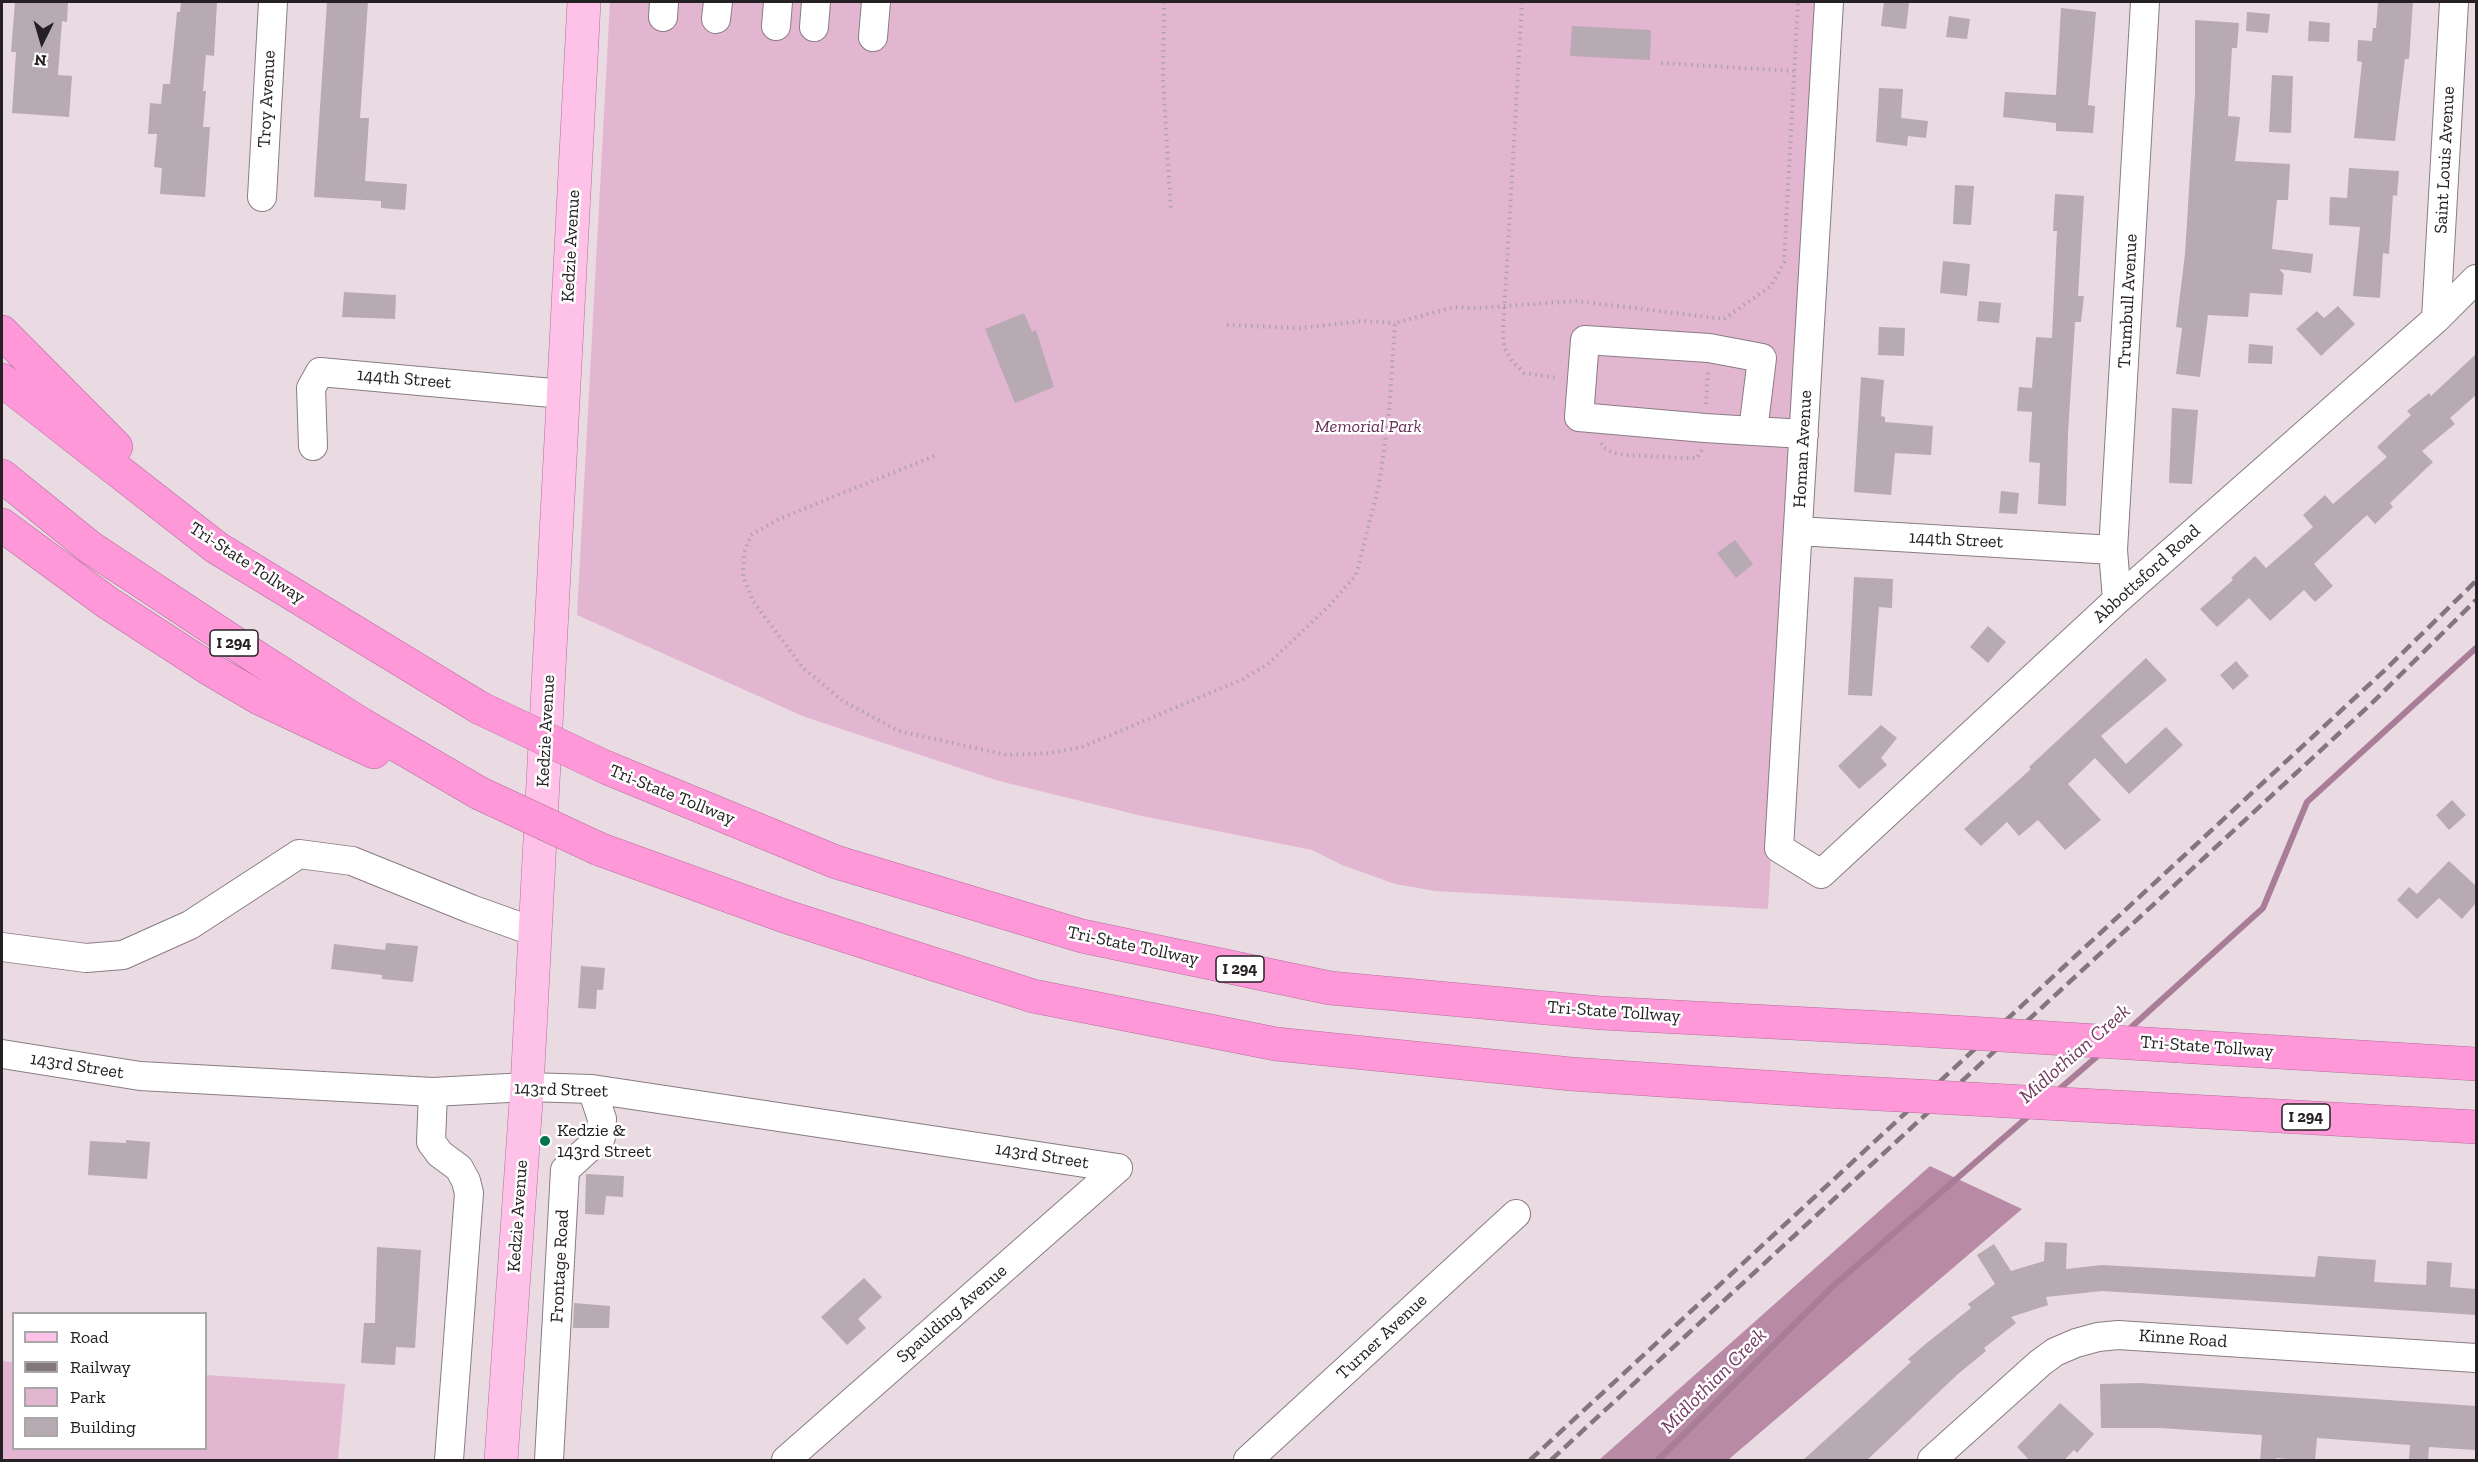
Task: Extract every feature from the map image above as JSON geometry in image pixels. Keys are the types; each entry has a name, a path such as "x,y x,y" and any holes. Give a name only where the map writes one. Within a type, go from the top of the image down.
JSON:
{"highway":[{"path":"2,332 217,548"},
{"name":"Tri-State Tollway","path":"2,380 217,548 480,708 604,767 836,862 1082,936 1330,988 1601,1013 2476,1064"},
{"name":"I 294","path":"2,476 92,548 249,653 360,724 479,793 599,849 784,916 1033,996 1253,1039 1571,1074 1825,1091 2476,1127"},
{"path":"2,525 108,603 259,698 368,749 479,793"}],"main road":[{"name":"Kedzie Avenue","path":"501,1461 527,1087 584,2"}],"street":[{"name":"Troy Avenue","path":"262,198 273,2"},
{"path":"873,37 876,2"},
{"name":"Homan Avenue","path":"1821,874 1779,848 1829,2"},
{"name":"Trumbull Avenue","path":"2117,600 2114,550 2145,2"},
{"name":"Saint Louis Avenue","path":"2436,319 2454,2"},
{"name":"Abbottsford Road","path":"1821,874 2117,600 2436,319 2476,279"},
{"path":"1753,431 1762,358 1708,348 1585,340 1579,417 1706,428 1753,431 1804,434"},
{"name":"144th Street","path":"313,446 311,388 320,372 563,394"},
{"name":"144th Street","path":"1798,531 2114,550"},
{"path":"2,947 86,958 123,955 190,925 299,854 352,861 535,932"},
{"name":"143rd Street","path":"2,1054 140,1076 433,1092 527,1087 592,1089 1118,1168"},
{"name":"Frontage Road","path":"549,1461 565,1170 601,1137 602,1119 592,1089"},
{"path":"433,1092 431,1142 440,1154 459,1168 469,1193 448,1461"},
{"name":"Spaulding Avenue","path":"786,1461 1118,1168"},
{"name":"Turner Avenue","path":"1248,1461 1516,1214"},
{"name":"Kinne Road","path":"1932,1461 2040,1363 2065,1347 2098,1337 2118,1335 2476,1358"}],"path":[{"path":"1164,2 1163,80 1171,211"},
{"path":"1522,2 1504,306 1504,348 1512,361 1524,373 1581,383"},
{"path":"1600,419 1599,437 1603,447 1624,455 1697,458 1705,444 1708,348 1712,334 1724,319 1771,286 1784,261 1798,2"},
{"path":"1661,63 1794,71"},
{"path":"1227,325 1300,328 1363,321 1395,323 1454,307 1576,301 1724,319"},
{"path":"934,456 779,519 751,535 744,553 743,576 753,601 803,668 843,701 899,731 1007,755 1051,753 1082,747 1190,704 1243,679 1268,664 1328,607 1356,575 1379,485 1389,413 1395,323"}],"green space":[{"name":"Memorial Park","path":"610,2 1821,2 1768,909 1435,891 1395,884 1342,865 1312,850 1142,816 999,781 805,717 577,615"},
{"path":"2,1361 12,1362 12,1450 207,1450 207,1375 345,1384 338,1460 2,1460"}],"shaded area":[{"path":"1930,1166 2022,1209 1728,1460 1599,1460"}],"building":[{"path":"15,2 68,2 67,22 62,21 58,75 72,76 69,117 12,113 16,52 11,52"},
{"path":"181,2 217,2 214,56 206,55 203,91 206,91 203,127 210,127 205,197 160,194 162,168 154,167 157,134 148,134 150,103 161,104 163,84 170,84 177,12 180,12"},
{"path":"327,2 368,2 360,118 369,118 365,181 407,184 405,210 381,208 381,201 314,197"},
{"path":"1884,2 1909,3 1906,29 1881,26"},
{"path":"2378,2 2413,2 2409,59 2405,59 2395,141 2354,138 2362,62 2357,61 2358,40 2372,41 2373,28 2376,28"},
{"path":"2061,8 2096,12 2088,105 2095,106 2093,133 2056,131 2056,123 2003,117 2005,92 2056,95"},
{"path":"2247,12 2270,14 2268,33 2246,31"},
{"path":"1949,16 1970,19 1967,39 1946,37"},
{"path":"2195,20 2239,23 2237,48 2232,48 2228,116 2240,117 2235,161 2290,164 2288,200 2277,200 2272,249 2313,254 2311,273 2279,269 2284,274 2282,295 2250,293 2248,317 2208,315 2200,377 2176,374 2182,328 2176,327 2185,254 2195,93"},
{"path":"2309,21 2330,23 2329,42 2308,41"},
{"path":"1572,26 1651,30 1650,60 1570,56"},
{"path":"2272,75 2293,76 2291,133 2269,132"},
{"path":"1879,88 1903,89 1901,118 1928,121 1926,138 1908,136 1907,146 1876,142"},
{"path":"2349,168 2399,171 2397,196 2393,195 2389,254 2383,253 2380,298 2353,296 2360,227 2329,225 2330,197 2347,198"},
{"path":"1955,185 1974,186 1971,225 1953,224"},
{"path":"2055,194 2084,196 2078,296 2084,296 2081,322 2075,322 2066,506 2038,504 2040,463 2029,462 2032,412 2017,411 2019,387 2032,388 2036,337 2052,338 2057,231 2053,231"},
{"path":"1943,261 1970,264 1967,296 1940,293"},
{"path":"344,292 396,295 395,319 342,317"},
{"path":"1979,301 2001,303 1999,323 1977,321"},
{"path":"2338,306 2355,324 2321,356 2296,329 2317,311 2324,318"},
{"path":"1024,313 1032,332 1036,330 1054,387 1015,403 985,329"},
{"path":"1879,327 1905,328 1904,356 1878,355"},
{"path":"2249,344 2273,346 2272,364 2248,363"},
{"path":"2476,354 2476,395 2450,418 2455,424 2422,451 2433,462 2390,503 2393,507 2375,524 2367,515 2314,564 2333,586 2315,602 2304,590 2270,621 2249,598 2217,627 2200,609 2233,580 2231,578 2255,556 2266,568 2313,527 2303,515 2325,495 2333,504 2387,457 2377,447 2411,415 2407,411 2429,393 2431,396"},
{"path":"1861,377 1884,380 1881,416 1885,417 1885,422 1933,426 1931,455 1895,453 1891,495 1854,492"},
{"path":"2172,408 2198,410 2192,484 2169,483"},
{"path":"2001,491 2019,493 2017,514 1999,513"},
{"path":"1735,540 1753,564 1736,578 1717,553"},
{"path":"1854,577 1893,579 1892,608 1879,607 1872,696 1848,695"},
{"path":"1988,626 2006,642 1988,663 1970,647"},
{"path":"2146,658 2167,680 2101,736 2126,764 2166,727 2183,745 2129,794 2095,758 2068,784 2101,820 2065,850 2038,820 2019,836 2007,822 1981,846 1964,829 2031,769 2029,767"},
{"path":"2236,661 2249,676 2233,690 2220,675"},
{"path":"1881,725 1897,738 1881,758 1887,765 1859,789 1838,766"},
{"path":"2452,800 2466,815 2449,830 2436,815"},
{"path":"2449,861 2476,886 2476,903 2462,919 2439,898 2417,919 2397,900 2409,887 2417,894"},
{"path":"386,943 418,946 413,982 382,979 382,975 331,969 334,944 385,950"},
{"path":"581,966 605,968 603,990 597,990 596,1009 578,1008"},
{"path":"126,1140 150,1142 147,1179 88,1175 90,1141 126,1143"},
{"path":"586,1174 624,1176 623,1197 606,1196 604,1215 585,1214"},
{"path":"2045,1242 2067,1243 2066,1269 2102,1265 2315,1277 2318,1256 2376,1260 2374,1282 2426,1285 2427,1261 2452,1263 2450,1287 2476,1289 2476,1315 2102,1291 2046,1297 2048,1305 2011,1317 2016,1323 1984,1348 1986,1351 1958,1374 1866,1461 1802,1461 1911,1362 1908,1359 1971,1308 1968,1304 1995,1284 1977,1255 1994,1244 2011,1271 2044,1261"},
{"path":"377,1247 421,1250 415,1348 396,1347 395,1365 361,1363 364,1323 375,1323"},
{"path":"864,1278 882,1297 858,1319 866,1328 847,1345 821,1317"},
{"path":"574,1303 610,1306 609,1328 573,1328"},
{"path":"2140,1383 2476,1406 2476,1450 2429,1447 2428,1461 2409,1461 2410,1445 2317,1438 2315,1461 2276,1458 2276,1461 2260,1461 2262,1435 2160,1428 2101,1428 2100,1384"},
{"path":"2060,1403 2094,1434 2077,1453 2074,1450 2063,1461 2030,1461 2017,1447"}],"waterway":[{"name":"Midlothian Creek","path":"2127,1031 2263,908 2307,802 2476,648"},
{"name":"Midlothian Creek","path":"2056,1092 2101,1053"},
{"name":"Midlothian Creek","path":"1658,1460 1832,1287 2031,1114"}],"railway":[{"path":"1530,1460 2385,670 2476,581"},
{"path":"1551,1460 2371,704 2476,600"}],"place":[{"name":"Kedzie & 143rd Street","path":"545,1141"}]}
